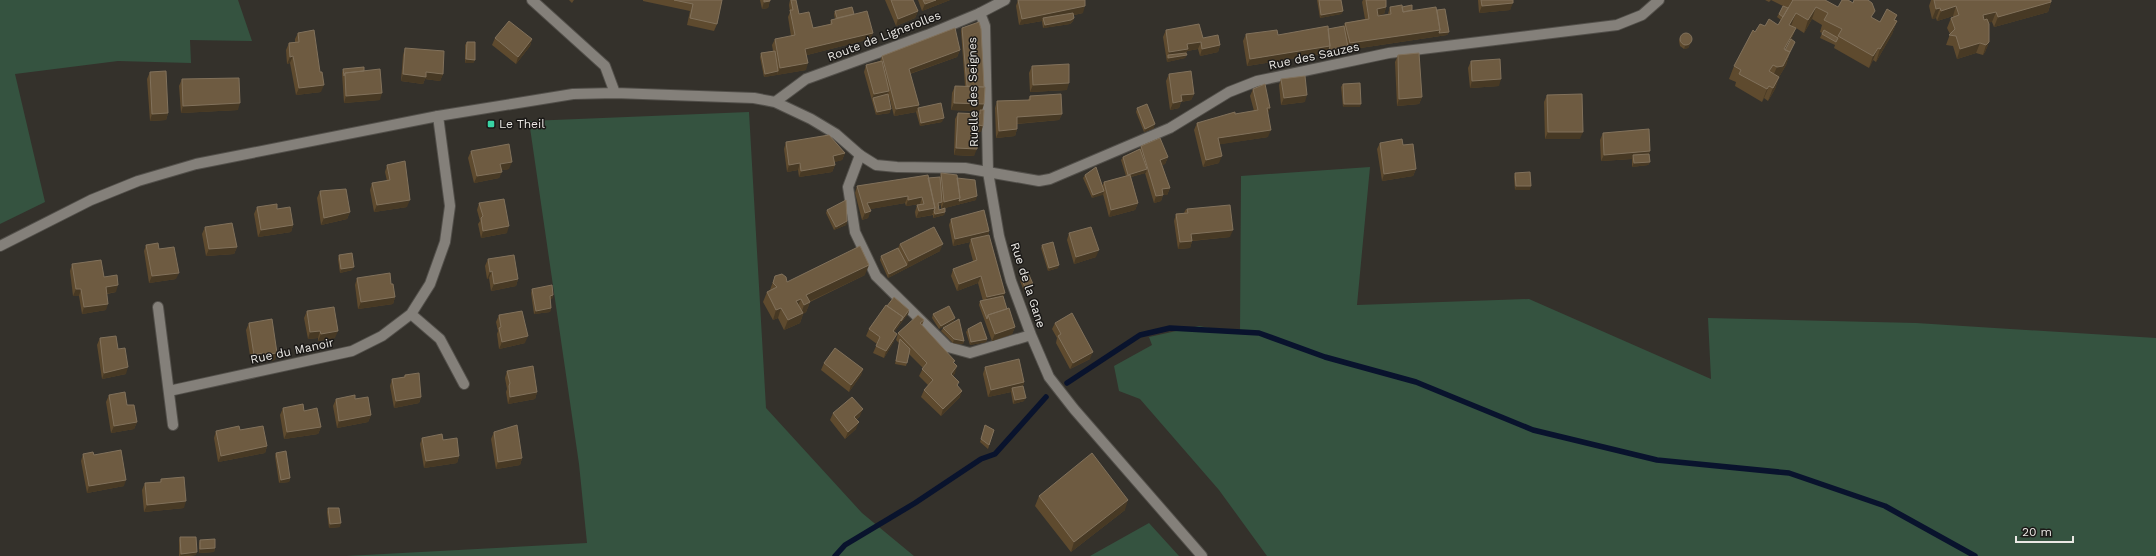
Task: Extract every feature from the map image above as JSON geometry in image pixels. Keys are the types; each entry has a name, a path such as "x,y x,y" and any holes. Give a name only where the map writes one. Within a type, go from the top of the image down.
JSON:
{"street":[{"path":"532,0 605,66 615,93"},
{"name":"Route de Lignerolles","path":"775,102 806,79 863,59 980,13 1005,0"},
{"name":"Rue des Sauzes","path":"988,172 1039,181 1050,179 1170,128 1229,92 1257,81 1389,54 1617,25 1642,15 1659,0"},
{"name":"Ruelle des Seignes","path":"980,13 985,26 988,172"},
{"path":"0,246 91,200 138,181 196,164 438,116 573,94 615,93 754,98 775,102 836,134 860,155 876,165 897,167 965,168 988,172"},
{"name":"Rue du Manoir","path":"169,390 352,351 382,336 411,314 430,284 445,242 450,206 438,116"},
{"path":"860,155 848,186 855,232 876,276 948,347 970,353 1031,335"},
{"name":"Rue de la Gane","path":"988,172 999,236 1011,281 1031,335 1049,377 1074,409 1202,556"},
{"path":"158,306 173,425"},
{"path":"411,314 440,339 464,384"}],"green space":[{"path":"0,0 238,0 252,41 190,40 191,63 118,61 15,74 45,202 0,224"},
{"path":"749,112 766,408 862,513 914,556 346,556 587,543 579,464 529,121"},
{"path":"1370,167 1357,305 1529,299 1711,379 1708,318 1916,323 2156,338 2156,556 1267,556 1219,490 1140,399 1119,391 1114,366 1152,345 1149,337 1199,326 1240,334 1241,176"},
{"path":"1149,523 1179,556 1090,556"}],"building":[{"path":"674,0 722,0 717,24 690,18 693,4"},
{"path":"791,0 796,0 799,14 809,12 813,28 832,24 831,20 867,11 873,33 805,49 808,63 780,68 775,39 795,35 790,10 793,10"},
{"path":"891,0 913,0 918,11 898,19"},
{"path":"923,0 936,0 925,4"},
{"path":"1018,0 1085,0 1085,6 1022,19"},
{"path":"1319,0 1341,0 1343,11 1321,15"},
{"path":"1366,0 1386,0 1386,7 1377,9 1378,16 1391,14 1390,7 1402,5 1403,12 1436,7 1440,30 1350,43 1345,23 1369,19"},
{"path":"1481,0 1513,0 1513,3 1482,6"},
{"path":"1793,0 1825,0 1838,7 1842,0 1848,0 1853,3 1854,0 1868,0 1872,3 1875,11 1871,17 1880,22 1887,9 1897,15 1894,20 1897,21 1880,49 1878,48 1873,56 1838,36 1842,29 1824,20 1828,13 1816,7 1808,20 1796,13 1789,25 1796,28 1784,49 1790,52 1783,66 1777,67 1773,65 1769,71 1779,77 1773,88 1769,86 1767,89 1739,74 1741,70 1734,66 1753,30 1755,32 1760,24 1765,26 1769,19 1778,25"},
{"path":"1934,0 2051,0 2051,2 1998,17 1996,12 1983,15 1984,20 1987,19 1989,24 1989,42 1986,45 1980,43 1960,49 1956,36 1949,35 1955,29 1951,18 1959,15 1956,6 1941,11 1940,8 1936,9"},
{"path":"1412,5 1412,10 1403,12 1402,7"},
{"path":"1783,6 1788,8 1783,17 1779,14"},
{"path":"852,7 854,14 837,18 835,11"},
{"path":"1445,9 1449,32 1439,33 1440,30 1437,10"},
{"path":"1073,13 1074,18 1071,20 1045,25 1043,18"},
{"path":"509,21 532,39 518,57 495,38"},
{"path":"979,22 981,29 984,87 967,86 962,28"},
{"path":"1199,24 1203,38 1218,35 1220,45 1202,49 1201,42 1187,44 1188,49 1169,52 1166,30"},
{"path":"1328,26 1330,46 1250,59 1246,34 1277,30 1278,35"},
{"path":"1344,26 1348,47 1329,50 1328,29"},
{"path":"955,28 960,50 909,69 919,105 896,109 882,56"},
{"path":"314,30 320,72 322,72 324,85 299,88 293,56 290,57 289,43 299,42 298,33"},
{"path":"1824,30 1838,38 1836,42 1822,34"},
{"path":"1686,33 1690,35 1692,39 1690,43 1686,45 1682,43 1680,39 1682,35"},
{"path":"1791,39 1795,42 1790,52 1785,50"},
{"path":"467,42 475,42 475,60 466,59"},
{"path":"405,48 444,51 443,74 426,72 426,77 403,74"},
{"path":"775,51 778,71 765,74 761,53"},
{"path":"1186,53 1187,55 1168,58 1168,55"},
{"path":"1419,53 1422,97 1399,99 1398,55"},
{"path":"1500,59 1501,79 1472,81 1471,61"},
{"path":"882,61 889,91 874,94 866,65"},
{"path":"1069,64 1069,83 1033,85 1032,66"},
{"path":"364,67 364,71 345,73 344,76 343,69"},
{"path":"380,69 382,93 346,96 345,73"},
{"path":"166,71 168,113 152,114 150,72"},
{"path":"1191,71 1194,94 1181,95 1182,101 1173,103 1169,74"},
{"path":"1305,76 1307,95 1284,98 1281,79"},
{"path":"239,78 240,103 183,106 182,79"},
{"path":"1360,83 1361,104 1344,104 1343,84"},
{"path":"1265,84 1270,108 1267,108 1271,130 1218,138 1222,156 1206,160 1197,123 1235,112 1235,114 1258,110 1253,89"},
{"path":"955,86 985,87 984,104 954,103"},
{"path":"888,94 891,109 877,112 873,98"},
{"path":"1061,94 1062,114 1017,117 1017,129 999,131 997,101 1030,100 1030,96"},
{"path":"1582,94 1583,132 1548,132 1547,95"},
{"path":"941,103 944,118 921,123 918,108"},
{"path":"1147,104 1155,124 1145,129 1137,108"},
{"path":"980,110 984,110 983,126 979,125 977,149 956,148 958,113 980,114"},
{"path":"1649,129 1650,151 1604,155 1603,133"},
{"path":"829,135 845,153 833,156 835,165 801,171 800,163 789,165 786,142"},
{"path":"1160,138 1168,157 1160,160 1170,188 1162,189 1163,195 1156,196 1141,146"},
{"path":"1402,139 1403,145 1413,144 1416,169 1384,174 1380,143"},
{"path":"509,144 512,162 500,164 502,172 477,176 471,151"},
{"path":"1140,149 1147,169 1128,175 1123,157"},
{"path":"1649,154 1650,162 1634,163 1633,155"},
{"path":"405,161 410,200 377,205 372,183 390,180 387,165"},
{"path":"1096,167 1104,191 1093,195 1085,175"},
{"path":"1530,172 1531,186 1516,186 1515,173"},
{"path":"941,173 957,175 960,198 944,202"},
{"path":"928,175 935,208 919,211 917,205 924,204 922,197 908,200 908,196 867,203 871,211 865,213 857,186"},
{"path":"1130,175 1138,203 1111,210 1104,182"},
{"path":"940,177 942,202 938,203 939,210 945,208 945,212 935,214 928,178"},
{"path":"957,178 975,180 977,196 959,201 960,198"},
{"path":"346,189 350,212 324,218 320,191"},
{"path":"504,199 509,226 483,231 481,218 483,216 479,203"},
{"path":"846,200 847,221 836,227 827,210"},
{"path":"277,204 277,209 290,207 293,225 261,230 257,207"},
{"path":"1230,205 1233,230 1191,234 1192,241 1180,242 1176,214 1188,213 1187,209"},
{"path":"984,210 989,231 955,239 951,219"},
{"path":"232,223 237,247 209,249 205,227"},
{"path":"934,227 943,244 909,261 900,244"},
{"path":"1091,227 1099,250 1076,257 1069,233"},
{"path":"989,235 1005,293 987,297 981,276 959,284 953,269 977,260 971,239"},
{"path":"1053,242 1059,265 1049,268 1042,245"},
{"path":"158,243 159,249 174,247 179,273 152,276 146,245"},
{"path":"860,246 869,265 806,295 810,302 804,305 801,299 796,301 803,313 788,320 781,308 776,310 767,292 777,287 773,283 775,276 782,274 786,277 787,282"},
{"path":"898,248 907,265 889,274 881,256"},
{"path":"352,253 354,267 341,269 339,255"},
{"path":"514,255 518,279 494,284 488,259"},
{"path":"101,260 104,277 117,275 118,285 106,287 108,304 84,307 81,289 76,289 72,264"},
{"path":"390,273 391,284 393,284 395,297 361,302 357,278"},
{"path":"1029,275 1033,284 1025,287 1021,278"},
{"path":"552,285 553,295 550,296 551,308 536,311 532,289"},
{"path":"1003,296 1007,309 988,315 987,319 980,301"},
{"path":"894,297 909,310 901,321 903,317 887,306"},
{"path":"886,305 903,317 893,331 897,334 886,351 876,346 880,337 869,329"},
{"path":"949,306 955,318 941,326 933,314"},
{"path":"334,307 338,331 321,334 320,331 310,332 307,311"},
{"path":"1009,308 1015,327 995,334 988,315"},
{"path":"522,311 528,336 502,342 499,328 501,327 499,315"},
{"path":"1072,313 1093,352 1073,363 1058,336 1061,334 1055,323"},
{"path":"918,315 924,320 920,323 955,361 953,362 957,366 951,374 959,382 957,385 962,391 943,409 924,390 933,380 922,369 927,363 898,333"},
{"path":"272,319 277,353 263,355 263,353 254,355 249,323"},
{"path":"959,319 964,341 954,339 943,328"},
{"path":"981,322 987,339 971,342 968,329"},
{"path":"116,336 118,349 125,348 128,367 104,373 100,338"},
{"path":"900,339 910,349 907,363 896,361"},
{"path":"835,348 863,369 851,385 824,363"},
{"path":"1019,359 1024,382 991,390 985,367"},
{"path":"533,366 537,392 510,397 510,383 507,371"},
{"path":"419,373 421,397 396,401 392,379"},
{"path":"1023,386 1026,398 1015,400 1012,388"},
{"path":"125,392 127,405 134,405 137,422 114,426 109,395"},
{"path":"355,395 355,399 368,397 371,415 339,421 336,399"},
{"path":"852,397 863,409 854,417 859,422 848,432 833,413"},
{"path":"303,404 304,411 317,408 321,427 287,432 283,408"},
{"path":"517,425 522,458 498,462 494,432"},
{"path":"985,425 994,430 989,445 981,439"},
{"path":"239,426 240,430 263,426 267,446 221,456 216,431"},
{"path":"442,434 443,440 457,438 459,456 426,461 422,438"},
{"path":"121,450 126,480 89,486 83,454 93,452 94,455"},
{"path":"286,451 290,478 281,480 276,453"},
{"path":"1092,453 1128,500 1074,542 1039,496"},
{"path":"184,477 186,501 147,505 145,483 161,482 161,479"},
{"path":"328,508 339,508 341,523 330,524"},
{"path":"180,537 196,537 197,552 181,554"},
{"path":"215,539 215,548 200,549 200,540"}],"waterway":[{"path":"1067,383 1140,335 1170,328 1259,333 1325,357 1416,382 1533,430 1657,460 1789,473 1885,506 1975,556"},
{"path":"835,556 845,545 915,503 981,459 995,454 1046,397"}],"place":[{"name":"Le Theil","path":"491,124"}]}
